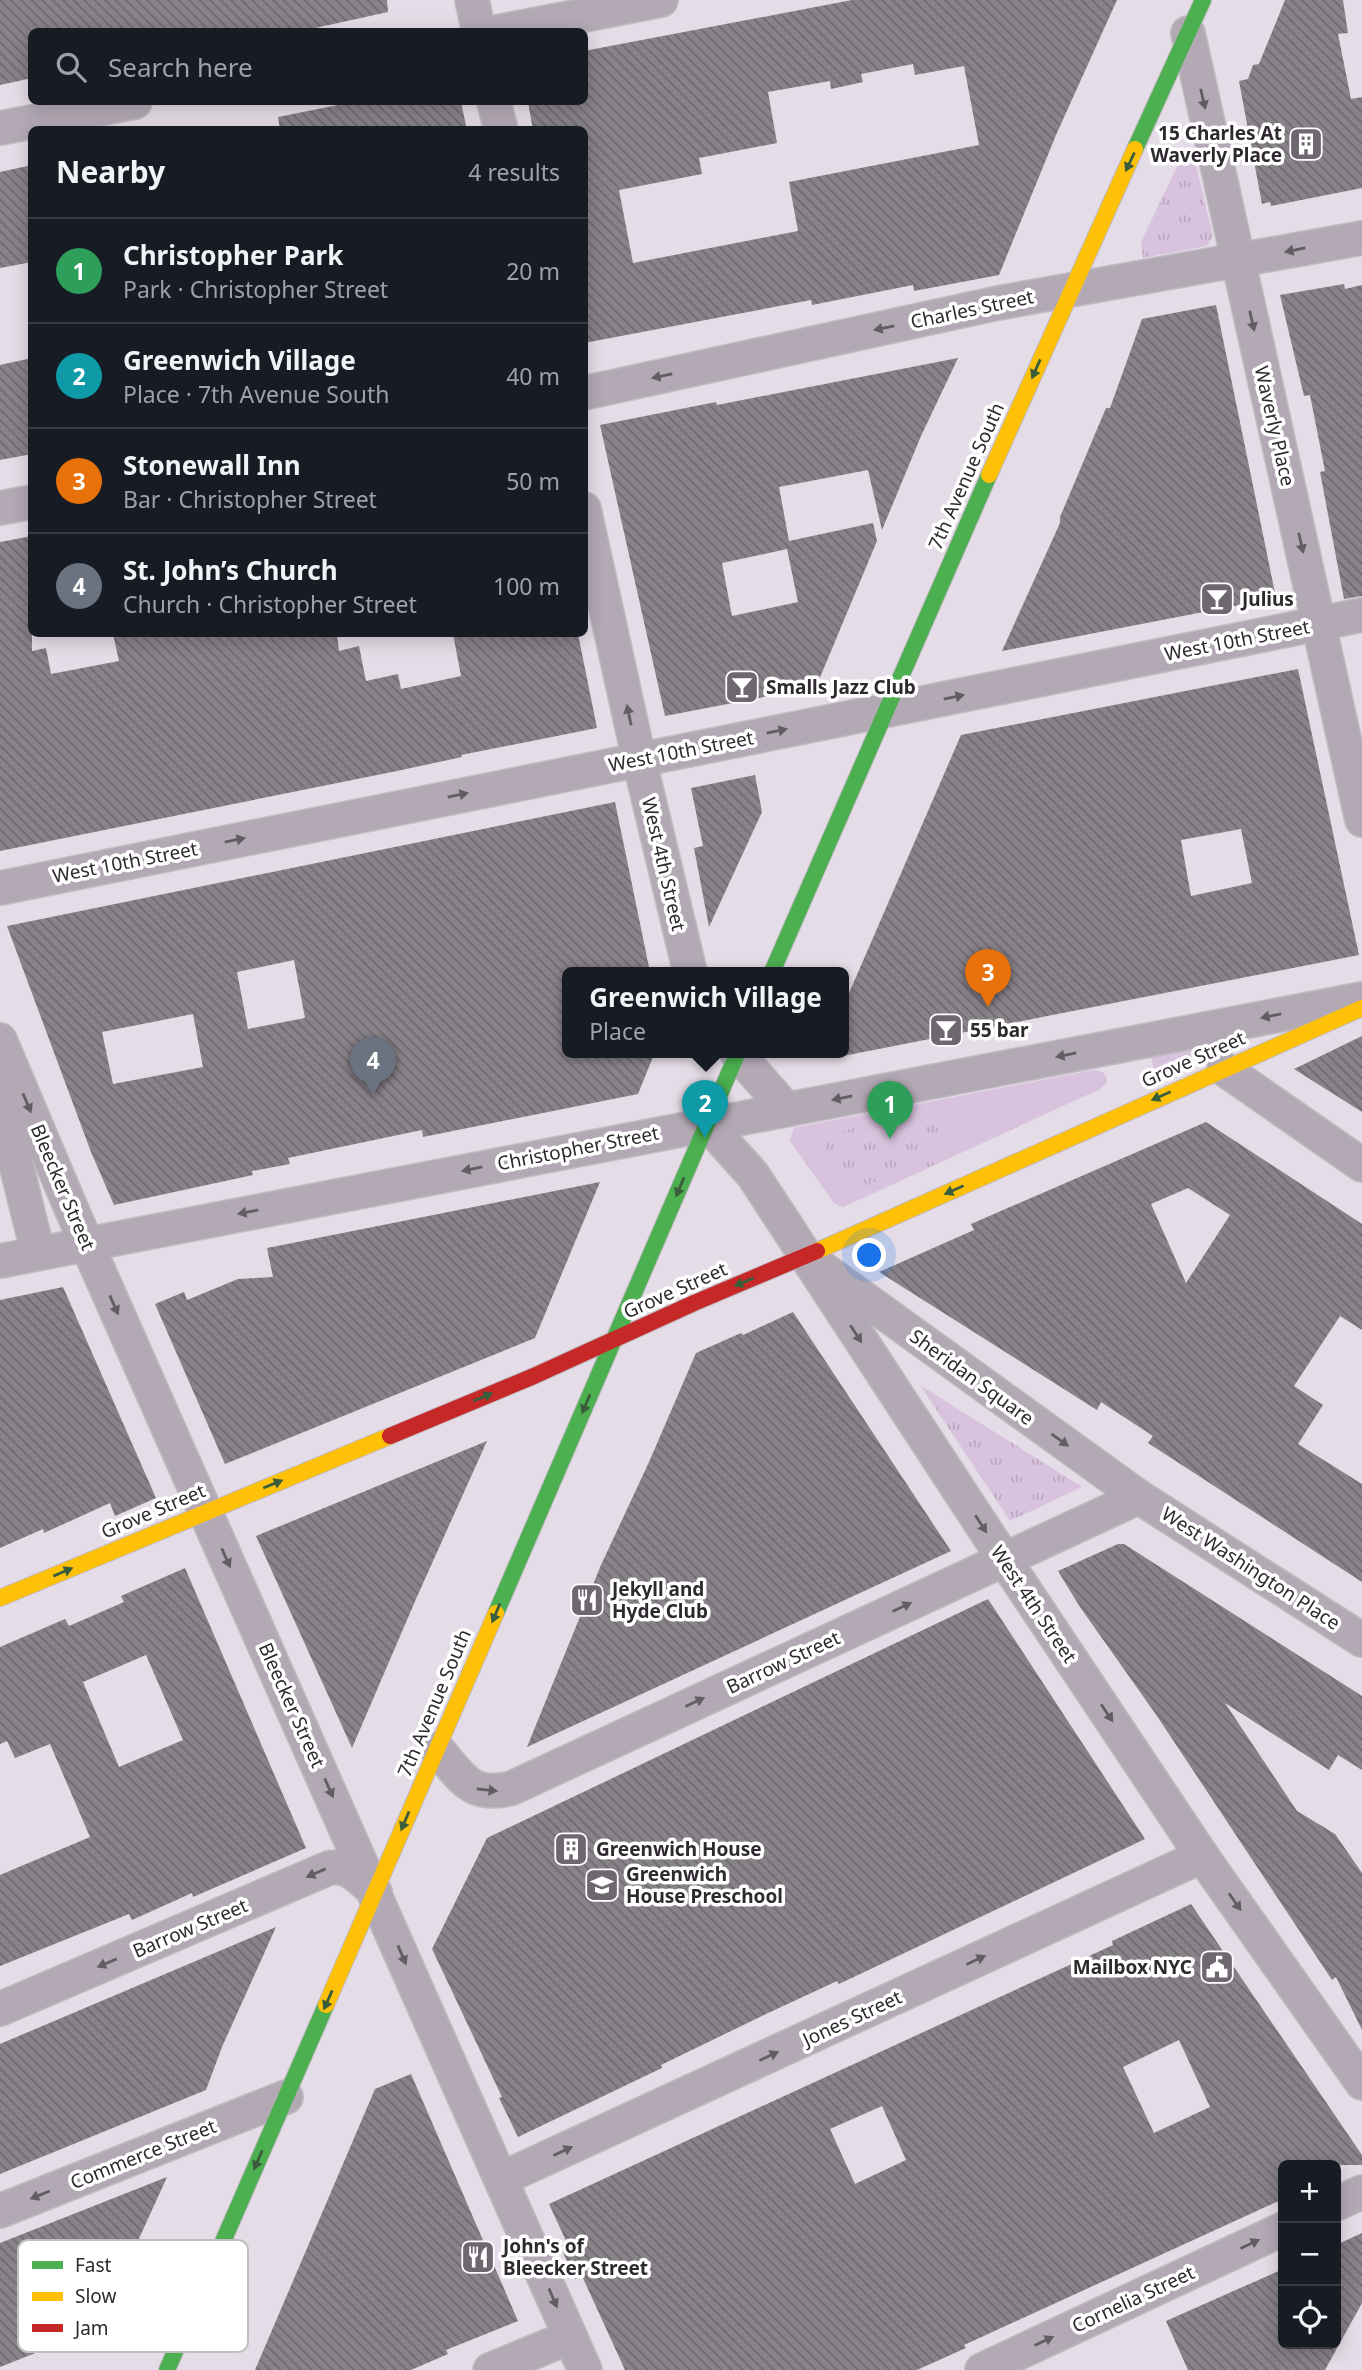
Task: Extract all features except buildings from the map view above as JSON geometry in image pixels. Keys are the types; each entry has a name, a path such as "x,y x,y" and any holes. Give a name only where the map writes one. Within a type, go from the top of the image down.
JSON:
{"main road":[{"name":"7th Avenue South","path":"774,967 1071,290 1203,0"},
{"name":"Grove Street","path":"0,1598 613,1341 1362,1008"},
{"name":"7th Avenue South","path":"224,2240 735,1058"},
{"name":"7th Avenue South","path":"167,2370 175,2352"}],"street":[{"path":"472,0 478,28"},
{"path":"518,28 661,0"},
{"name":"Waverly Place","path":"1188,33 1362,820"},
{"path":"0,128 119,105"},
{"path":"495,105 499,126"},
{"name":"Charles Street","path":"588,392 998,303 1362,238"},
{"path":"0,508 28,503"},
{"name":"West 4th Street","path":"588,527 689,967"},
{"name":"West 10th Street","path":"0,888 1362,615"},
{"name":"Christopher Street","path":"0,1261 1362,999"},
{"name":"Bleecker Street","path":"0,1041 584,2370"},
{"path":"741,1058 786,1109"},
{"path":"1224,1069 1362,1165"},
{"name":"Bleecker Street","path":"0,1100 38,1253"},
{"name":"West 4th Street","path":"707,1124 753,1175 1202,1856 1362,2083"},
{"name":"Sheridan Square","path":"807,1256 1139,1497"},
{"name":"Barrow Street","path":"437,1749 475,1788 494,1792 512,1788 1139,1497"},
{"name":"West Washington Place","path":"1139,1497 1362,1640"},
{"name":"Jones Street","path":"501,2179 1202,1856"},
{"name":"Barrow Street","path":"0,2008 329,1868 348,1870 375,1892"},
{"name":"Commerce Street","path":"0,2211 286,2097"},
{"path":"1341,2202 1362,2192"},
{"name":"Cornelia Street","path":"982,2370 1278,2230"},
{"path":"490,2370 570,2337"}],"green space":[{"path":"1184,152 1193,153 1213,236 1207,246 1143,258 1141,242"},
{"path":"1251,1032 1154,1074 1149,1054"},
{"path":"1095,1070 1104,1073 1107,1079 1105,1085 1098,1090 843,1207 834,1203 790,1141 794,1128"},
{"path":"1095,1070 1104,1073 1107,1082 1102,1087 934,1165 930,1156 941,1146 942,1133 931,1119 911,1118 908,1106"},
{"path":"896,1108 899,1120 848,1130 831,1139 825,1146 827,1159 810,1168 790,1141 794,1128"},
{"path":"919,1161 924,1170 843,1207 834,1203 819,1181 835,1172 849,1185 861,1188"},
{"path":"920,1385 1082,1487 1010,1521"}],"traffic: fast":[{"path":"1135,149 1203,0"},
{"path":"774,967 989,475"},
{"path":"496,1613 735,1058"},
{"path":"224,2240 326,2005"},
{"path":"167,2370 175,2352"}],"traffic: slow":[{"path":"989,475 1135,149"},
{"path":"817,1251 1362,1008"},
{"path":"0,1598 390,1436"},
{"path":"326,2005 496,1613"}],"traffic: jam":[{"path":"390,1436 534,1376 694,1303 817,1251"}],"place":[{"name":"15 Charles At Waverly Place","path":"1306,144"},
{"name":"Julius","path":"1217,599"},
{"name":"Smalls Jazz Club","path":"742,687"},
{"name":"Stonewall Inn","path":"988,1007"},
{"name":"55 bar","path":"946,1030"},
{"name":"St. John’s Church","path":"373,1095"},
{"name":"Greenwich Village","path":"705,1138"},
{"name":"Christopher Park","path":"890,1139"},
{"name":"Jekyll and Hyde Club","path":"587,1600"},
{"name":"Greenwich House","path":"571,1849"},
{"name":"Greenwich House Preschool","path":"602,1885"},
{"name":"Mailbox NYC","path":"1217,1967"},
{"name":"John's of Bleecker Street","path":"478,2257"}]}
